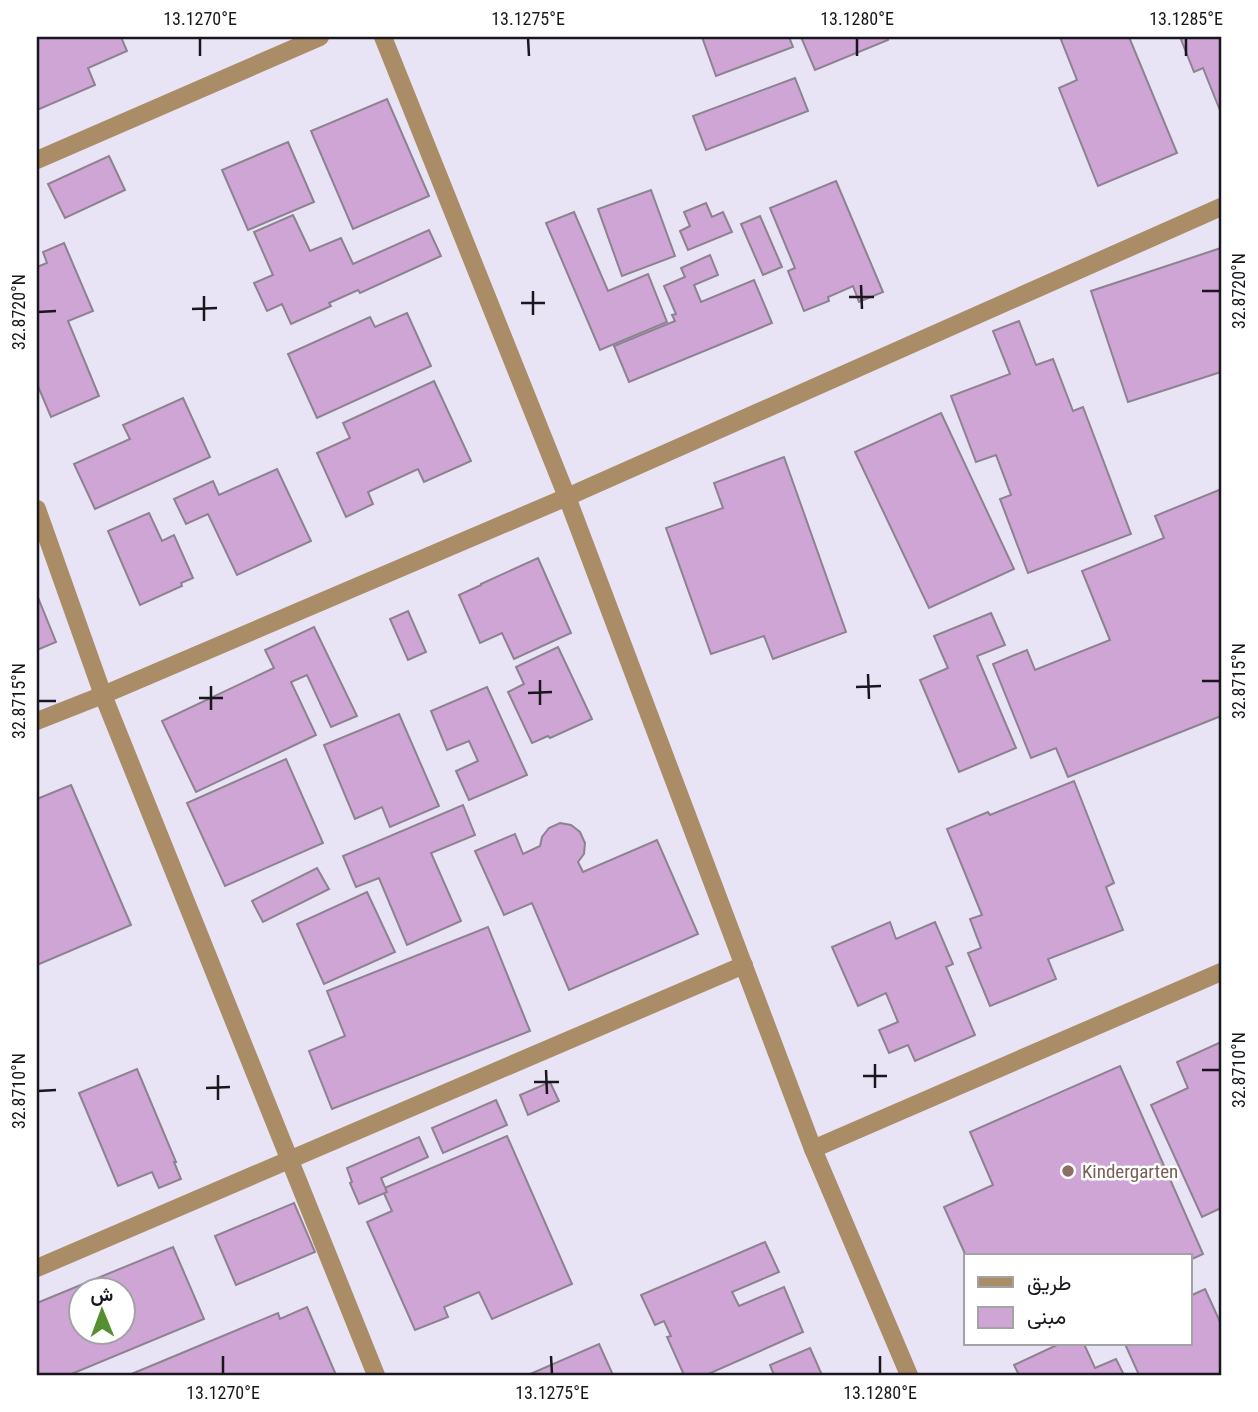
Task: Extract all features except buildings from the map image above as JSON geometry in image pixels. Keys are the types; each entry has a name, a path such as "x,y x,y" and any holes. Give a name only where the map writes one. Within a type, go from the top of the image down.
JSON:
{"street":[{"path":"37,160 320,37"},
{"path":"383,37 567,497 813,1149 909,1375"},
{"path":"37,721 567,497 1221,207"},
{"path":"37,509 103,695 376,1375"},
{"path":"37,1268 744,965"},
{"path":"813,1149 1221,972"}],"place":[{"name":"Kindergarten","path":"1068,1171"}]}
